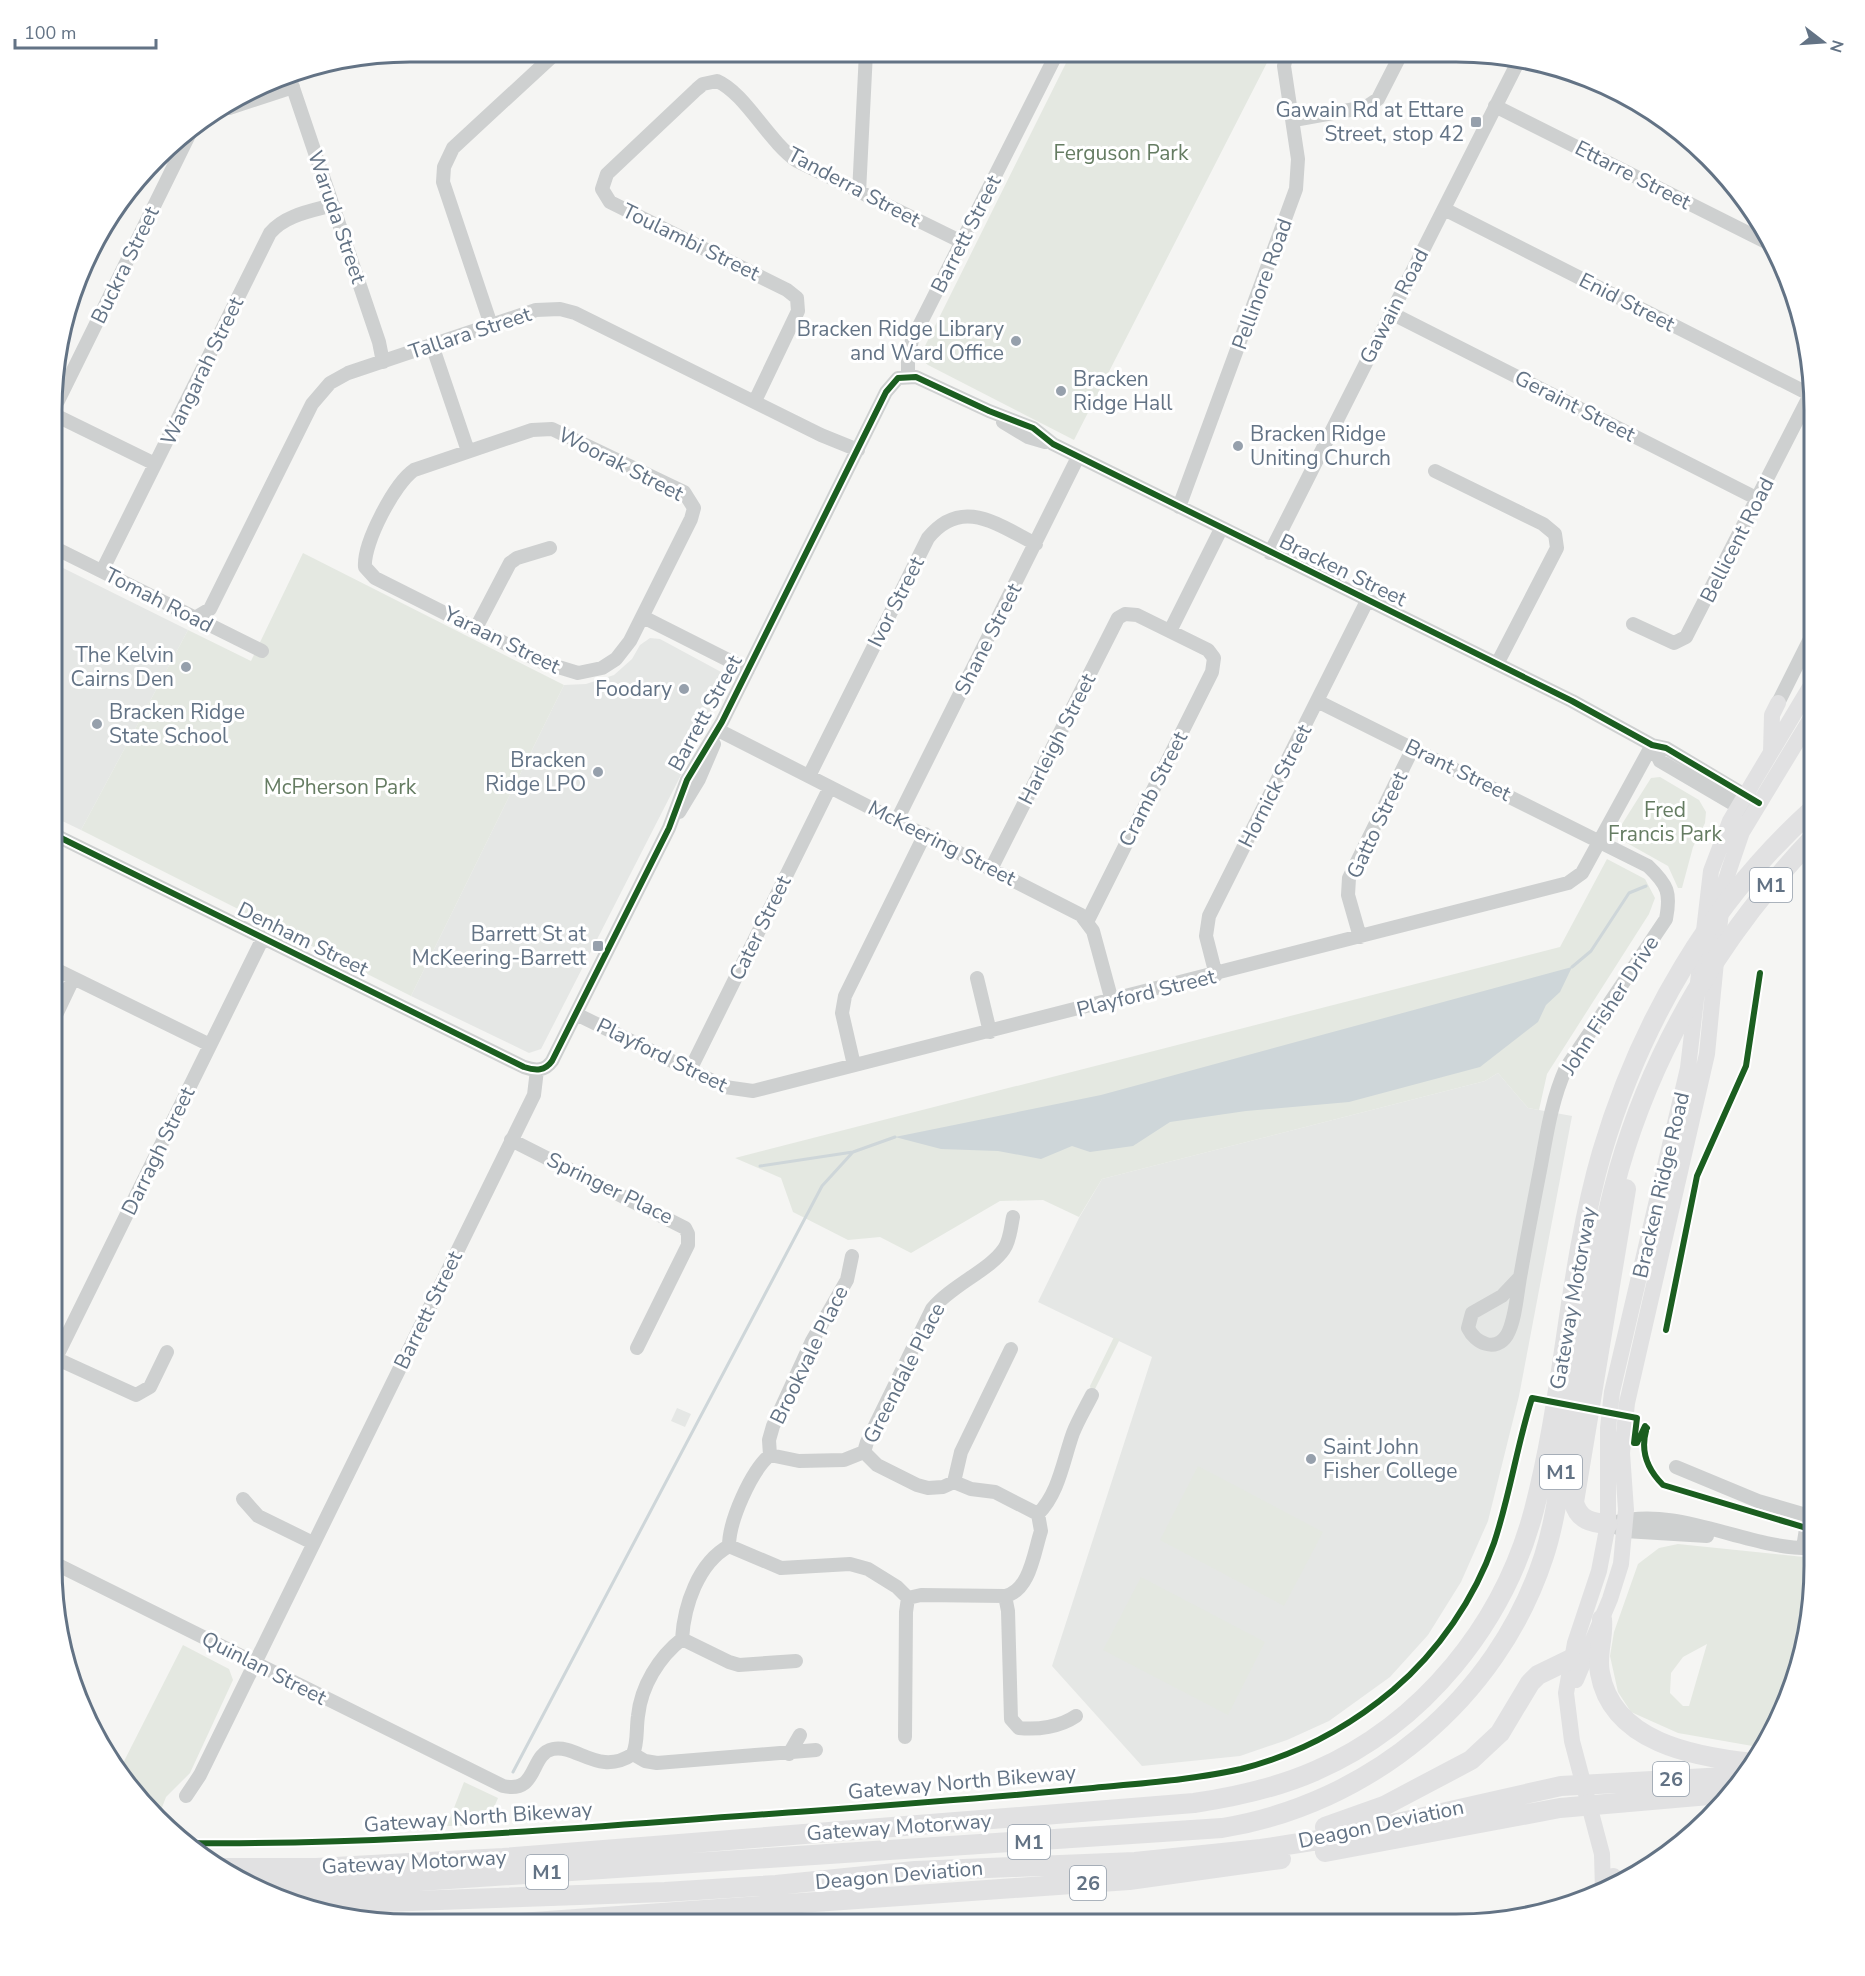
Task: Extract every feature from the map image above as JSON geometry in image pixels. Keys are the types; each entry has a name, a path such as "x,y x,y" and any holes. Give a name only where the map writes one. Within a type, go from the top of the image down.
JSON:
{"highway":[{"name":"Gateway Motorway","path":"236,1868 316,1868 503,1858 1146,1808 1234,1797 1315,1771 1350,1753 1406,1714 1458,1661 1500,1597 1520,1554 1543,1472 1590,1202 1620,1098 1642,1044 1687,960 1739,888 1764,858 1804,818"},
{"name":"Gateway Motorway","path":"276,1888 344,1886 1222,1828 1277,1817 1321,1800 1399,1756 1429,1731 1459,1700 1490,1662 1511,1629 1537,1575 1555,1507 1603,1233 1628,1142 1656,1068 1682,1015 1732,935 1781,872 1804,848"},
{"path":"1620,1525 1595,1523 1580,1516 1574,1502 1631,1161 1628,1142"},
{"path":"1602,1618 1603,1635 1599,1671 1604,1690 1622,1718 1646,1737 1663,1744 1744,1761"},
{"path":"1261,1849 1276,1838 1336,1824 1384,1806 1471,1760 1500,1733 1530,1683 1538,1675 1571,1659"},
{"name":"Deagon Deviation","path":"324,1904 676,1891 926,1871 1135,1862 1261,1849 1331,1838 1561,1786 1733,1777"},
{"name":"Deagon Deviation","path":"641,1914 1187,1874 1296,1857 1560,1808 1719,1794"},
{"path":"1617,1802 1634,1809 1706,1807"}],"main road":[{"name":"Bracken Ridge Road","path":"1748,805 1771,752 1804,697"},
{"path":"1771,752 1772,715 1778,703"},
{"name":"Bracken Ridge Road","path":"1569,1707 1582,1662 1617,1580 1620,1525 1608,1428 1612,1392 1688,1068 1712,871 1723,836 1804,727"},
{"name":"Bracken Ridge Road","path":"1609,1879 1577,1762 1570,1731 1566,1693 1571,1659 1599,1571 1620,1525"}],"street":[{"path":"491,325 443,182 444,167 453,148 546,62"},
{"path":"859,193 866,62"},
{"name":"Barrett Street","path":"186,1796 200,1775 534,1095 537,1070 549,1065 576,1014 669,828 687,780 718,730 890,386 898,378 908,375 908,358 912,340 1052,62"},
{"name":"Pellinore Road","path":"1179,507 1296,189 1298,159 1285,62"},
{"path":"1294,120 1366,107 1378,99 1397,62"},
{"name":"Gawain Road","path":"1270,553 1516,67"},
{"name":"Tanderra Street","path":"602,189 607,174 697,89 703,84 717,81 731,91 786,153 859,193 962,242"},
{"name":"Waruda Street","path":"292,82 379,342 383,362"},
{"name":"Ettarre Street","path":"1496,106 1758,238"},
{"name":"Buckra Street","path":"62,393 184,144"},
{"name":"Toulambi Street","path":"587,191 602,189 610,202 801,295 798,311 755,401"},
{"name":"Wangarah Street","path":"102,571 270,233 287,219 333,205"},
{"name":"Enid Street","path":"1444,209 1803,388"},
{"name":"Tallara Street","path":"195,618 207,612 213,604 318,395 338,378 543,309 568,310 858,450"},
{"name":"Geraint Street","path":"1391,313 1758,500"},
{"path":"432,345 468,451"},
{"name":"Bracken Street","path":"908,375 934,384 989,411 1032,428 1053,444 1078,457 1603,717 1652,746 1660,761 1748,805"},
{"name":"Bellicent Road","path":"1633,624 1674,643 1686,638 1804,408"},
{"path":"62,418 155,465"},
{"name":"Woorak Street","path":"365,567 366,548 407,474 532,430 552,429 684,492 693,502"},
{"name":"Shane Street","path":"897,820 1078,457"},
{"path":"1435,471 1543,524 1555,534 1557,548 1497,664"},
{"name":"Yaraan Street","path":"365,567 375,578 542,662 578,673 602,668 616,659 630,641 691,519 693,502"},
{"name":"Ivor Street","path":"809,776 928,538 936,529 957,517 979,517 1036,544"},
{"path":"1170,631 1221,529"},
{"path":"477,628 510,564 517,558 550,548"},
{"name":"Tomah Road","path":"62,551 262,651"},
{"name":"Hornick Street","path":"1216,975 1206,936 1209,916 1367,601"},
{"name":"Harleigh Street","path":"992,867 1114,624 1124,609 1170,631"},
{"path":"643,617 748,670"},
{"name":"Cramb Street","path":"1088,920 1219,657 1170,631"},
{"path":"1778,703 1804,651"},
{"name":"Brant Street","path":"1317,701 1599,840"},
{"name":"McKeering Street","path":"718,730 992,867 1088,920"},
{"name":"Playford Street","path":"576,1014 733,1090 753,1091 990,1032 1559,887 1582,873 1652,746"},
{"name":"Gatto Street","path":"1360,937 1348,895 1349,878 1413,748"},
{"name":"Cater Street","path":"690,1070 830,786"},
{"path":"854,1065 842,1013 845,996 926,834"},
{"name":"Denham Street","path":"62,838 524,1067 537,1070"},
{"name":"John Fisher Drive","path":"1520,1277 1502,1296 1472,1313 1468,1328 1476,1340 1490,1345 1497,1343 1508,1334 1520,1277 1557,1088 1566,1068 1666,920 1670,899 1663,880 1648,866 1599,840"},
{"path":"1088,920 1112,1001"},
{"name":"Darragh Street","path":"62,1345 263,938"},
{"path":"62,972 210,1045"},
{"path":"62,1003 74,978"},
{"path":"977,978 990,1032"},
{"name":"Springer Place","path":"511,1140 685,1228 688,1234 688,1245 637,1348"},
{"name":"Greendale Place","path":"864,1452 932,1309 944,1294 994,1259 1006,1247 1013,1217"},
{"name":"Brookvale Place","path":"770,1455 769,1440 773,1426 795,1383 812,1341 846,1280 852,1256"},
{"path":"954,1482 961,1452 1011,1350"},
{"path":"62,1365 123,1392 136,1395 150,1387 167,1352"},
{"path":"1038,1514 1054,1491 1074,1431 1092,1395"},
{"path":"729,1546 729,1529 760,1463 770,1455 799,1461 844,1460 864,1452 872,1456 877,1465 918,1485 928,1488 943,1487 954,1482 971,1489 995,1492 1038,1514"},
{"path":"1676,1467 1758,1501 1804,1515"},
{"path":"243,1499 258,1516 313,1543"},
{"path":"908,1598 921,1595 1014,1595 1024,1583 1041,1531 1038,1514"},
{"path":"1620,1525 1728,1539 1740,1536 1804,1547"},
{"path":"729,1546 769,1566 781,1569 850,1564 868,1569 897,1587 908,1598"},
{"path":"729,1546 714,1555 707,1564 685,1611 682,1639 664,1652 644,1691 633,1754 645,1761 657,1763 816,1750"},
{"name":"Quinlan Street","path":"62,1567 503,1786 518,1786 530,1778 543,1754 554,1749 565,1750 590,1760 603,1761 625,1759 633,1754"},
{"path":"1005,1596 1008,1611 1011,1719 1019,1728 1030,1729 1064,1724 1076,1716"},
{"path":"905,1737 908,1598"},
{"path":"682,1639 739,1665 796,1661"},
{"path":"789,1754 800,1735"}],"shaded area":[{"name":"Bracken Ridge State School","path":"62,567 188,630 81,830 62,821"},
{"path":"650,638 660,639 723,673 728,683 541,1049 529,1053 411,996 564,685 586,684 614,675 632,659 640,645"},
{"path":"1572,967 1560,992 1546,1005 1538,1022 1480,1067 1349,1102 1246,1111 1170,1122 1133,1146 1090,1152 1072,1146 1041,1159 998,1151 941,1149 895,1137 1101,1095"},
{"name":"Saint John Fisher College","path":"1498,1073 1528,1108 1572,1116 1519,1396 1488,1521 1461,1582 1428,1635 1390,1677 1329,1721 1287,1740 1240,1756 1142,1766 1052,1666 1152,1357 1038,1302 1079,1218 1102,1179 1485,1081"},
{"path":"677,1408 691,1414 685,1427 671,1421"}],"green space":[{"name":"Ferguson Park","path":"1067,62 1267,62 1074,440 928,365 922,360 922,352"},
{"name":"McPherson Park","path":"303,553 564,685 411,996 81,830 188,630 251,661"},
{"name":"Fred Francis Park","path":"1660,777 1699,800 1706,812 1705,823 1693,847 1682,888 1678,888 1668,866 1618,838 1617,832 1651,778"},
{"path":"1607,859 1645,879 1655,898 1649,914 1547,1074 1539,1110 1528,1108 1498,1073 1485,1081 1102,1179 1079,1217 1043,1200 1000,1201 911,1253 880,1237 848,1240 793,1212 781,1178 735,1158 1560,947"},
{"path":"1114,1337 1120,1339 1092,1395 1090,1386"},
{"path":"1198,1466 1323,1532 1284,1606 1160,1540"},
{"path":"1678,1544 1804,1557 1801,1612 1792,1656 1768,1720 1753,1746 1678,1733 1631,1712 1618,1692 1610,1656 1614,1632 1638,1564 1659,1548","holes":["1707,1644 1689,1706 1683,1706 1670,1693 1671,1673 1683,1657"]},
{"path":"1141,1577 1265,1642 1228,1715 1103,1650"},
{"path":"183,1645 229,1669 233,1680 190,1773 166,1797 161,1809 123,1764"},
{"path":"464,1782 498,1798 486,1826 447,1826"}],"waterway":[{"path":"1572,967 1591,951 1629,893 1646,886"},
{"path":"760,1166 853,1152 895,1137"},
{"path":"513,1772 822,1186 853,1152"}],"cycle path":[{"path":"62,838 524,1067 536,1069 546,1067 552,1061 669,828 687,780 722,722 886,392 898,378 916,377 989,411 1033,428 1053,444 1572,701 1652,745 1666,748 1759,803"},
{"path":"1666,1330 1697,1176 1746,1066 1760,973"},
{"name":"Gateway North Bikeway","path":"198,1843 419,1838 882,1806 1186,1779 1262,1763 1302,1748 1358,1716 1393,1690 1440,1641 1466,1604 1494,1543 1532,1398 1637,1418 1634,1443 1637,1443 1645,1426 1647,1428"},
{"path":"1646,1431 1644,1447 1647,1461 1663,1485 1804,1527"}],"place":[{"name":"Gawain Rd at Ettare Street, stop 42","path":"1476,122"},
{"name":"Bracken Ridge Library and Ward Office","path":"1016,341"},
{"name":"Bracken Ridge Hall","path":"1061,391"},
{"name":"Bracken Ridge Uniting Church","path":"1238,446"},
{"name":"The Kelvin Cairns Den","path":"186,667"},
{"name":"Foodary","path":"684,689"},
{"name":"Bracken Ridge State School","path":"97,724"},
{"name":"Bracken Ridge LPO","path":"598,772"},
{"name":"Barrett St at McKeering-Barrett","path":"598,946"},
{"name":"Saint John Fisher College","path":"1311,1459"}]}
